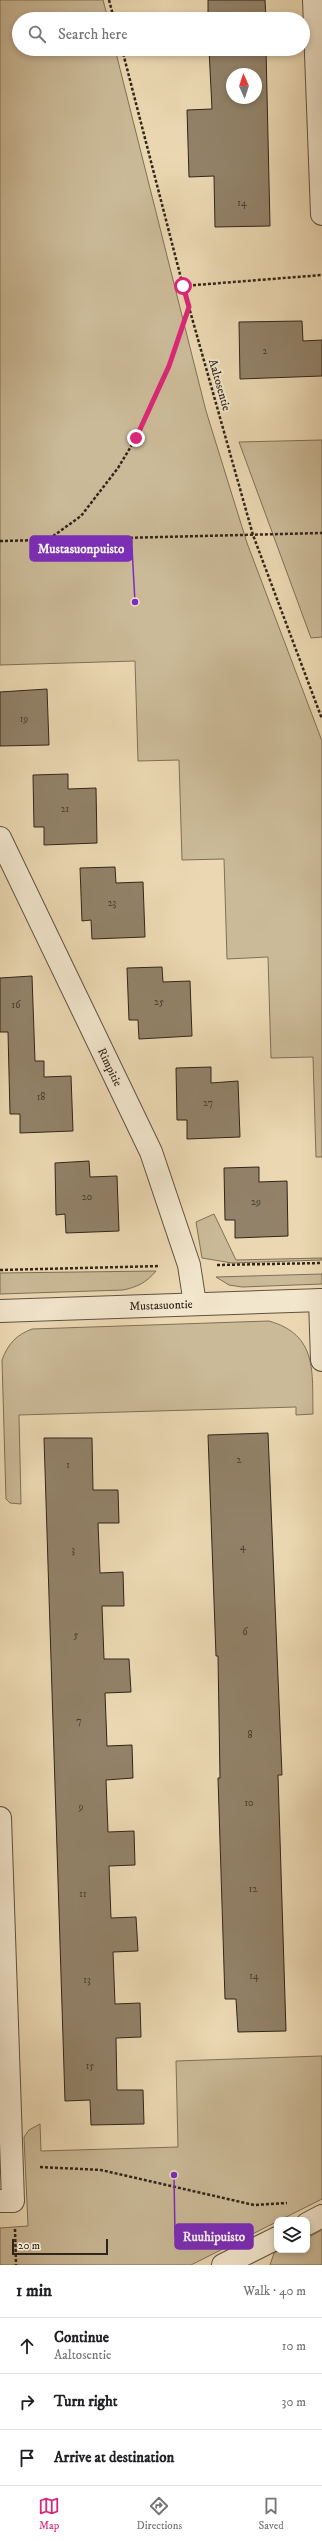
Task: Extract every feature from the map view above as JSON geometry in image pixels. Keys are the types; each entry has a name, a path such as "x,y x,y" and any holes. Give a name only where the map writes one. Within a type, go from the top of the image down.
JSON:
{"street":[{"path":"314,0 322,214"},
{"name":"Rimpitie","path":"0,838 151,1152 189,1266 195,1304"},
{"path":"321,1300 322,1360"},
{"name":"Mustasuontie","path":"0,1311 321,1300"},
{"path":"0,1818 12,2165 7,2201"},
{"path":"310,2222 322,2216"},
{"path":"223,2265 274,2240"}],"path":[{"path":"110,0 113,12"},
{"name":"Aaltosentie","path":"124,56 183,286 253,536 322,719"},
{"path":"183,286 322,275"},
{"path":"48,540 81,516 118,468 136,438 169,366 189,307"},
{"path":"0,541 253,536 322,533"},
{"path":"12,2165 101,2170 254,2205 290,2203"},
{"path":"7,2201 16,2265"}],"shaded area":[{"path":"0,0 103,0 106,12 12,12 12,56 117,56 206,411 247,543 322,741 322,1157 316,1157 313,1057 271,1058 268,957 227,959 224,859 182,860 179,760 138,761 135,661 0,665"},
{"path":"322,440 322,637 311,638 239,442"},
{"path":"214,1214 236,1260 322,1258 322,1260 232,1263 202,1258 196,1222"},
{"path":"156,1271 149,1279 141,1284 123,1290 0,1294 0,1273"},
{"path":"322,1274 322,1284 242,1287 229,1285 216,1277"},
{"path":"269,1321 285,1327 296,1336 304,1346 309,1357 312,1370 313,1414 296,1415 296,1407 19,1415 21,1504 10,1503 6,1499 2,1360 7,1349 21,1334 32,1329"},
{"path":"322,2056 322,2199 286,2217 274,2217 274,2223 191,2265 0,2265 0,2228 28,2226 24,2137 29,2130 40,2124 41,2151 178,2147 176,2061"},
{"path":"322,2230 322,2265 270,2265 274,2253 310,2253 310,2236"}],"building":[{"path":"208,0 265,0 266,12 208,12"},
{"path":"209,56 266,56 270,226 215,227 214,176 189,177 187,110 212,109"},
{"path":"302,321 303,341 322,340 322,376 240,379 239,322"},
{"path":"47,689 49,745 0,746 0,692"},
{"path":"68,774 68,789 96,788 97,843 44,845 44,827 34,827 33,775"},
{"path":"115,867 116,883 143,882 145,937 92,939 91,920 82,921 80,868"},
{"path":"162,967 163,982 190,981 192,1036 139,1039 138,1020 129,1020 127,968"},
{"path":"32,976 35,1061 44,1061 44,1077 71,1076 73,1131 20,1133 20,1114 10,1114 8,1032 0,1032 0,978"},
{"path":"211,1067 211,1083 238,1081 240,1137 187,1139 187,1120 177,1120 176,1068"},
{"path":"89,1161 90,1177 117,1176 119,1231 66,1233 65,1214 56,1215 55,1163"},
{"path":"259,1167 259,1182 287,1181 288,1236 235,1238 235,1220 225,1220 224,1168"},
{"path":"268,1433 282,1775 278,1775 286,2031 238,2032 236,1999 225,1999 218,1778 220,1778 218,1656 216,1656 208,1435"},
{"path":"44,1438 92,1438 93,1490 118,1490 119,1523 98,1523 100,1573 123,1572 124,1606 102,1606 104,1659 129,1659 131,1692 105,1693 107,1746 132,1745 133,1778 106,1780 108,1832 134,1831 135,1865 109,1866 111,1918 136,1917 138,1951 113,1952 115,2004 140,2003 141,2037 116,2038 117,2090 143,2090 144,2124 91,2125 90,2100 65,2101"}],"place":[{"name":"Mustasuonpuisto","path":"135,602"},
{"name":"Ruuhipuisto","path":"174,2175"}],"route":[{"path":"136,438 169,366 189,307 183,286"}]}
